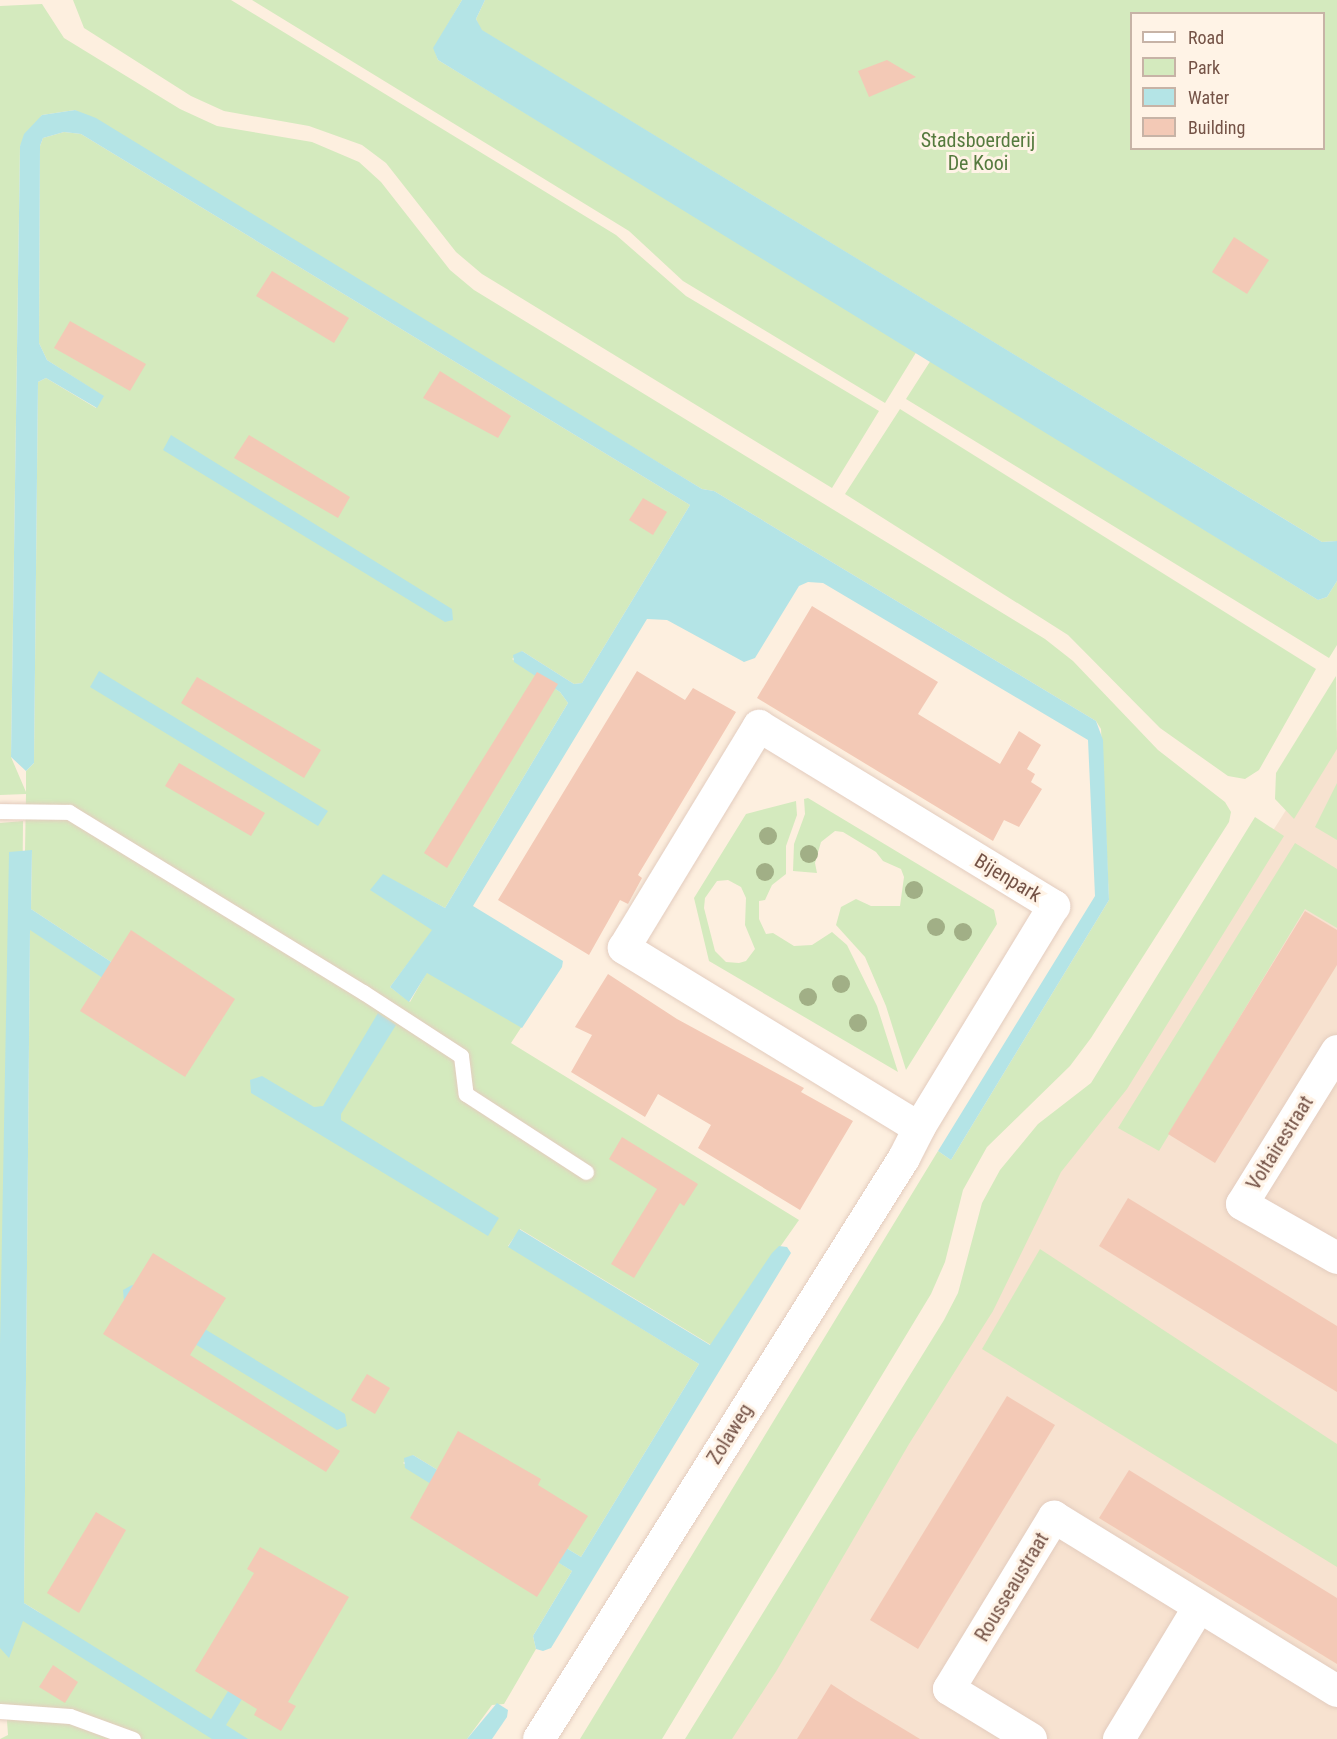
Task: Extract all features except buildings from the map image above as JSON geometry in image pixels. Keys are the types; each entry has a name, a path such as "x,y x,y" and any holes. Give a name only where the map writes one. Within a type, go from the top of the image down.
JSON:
{"street":[{"name":"Bijenpark","path":"759,726 1054,906 919,1128 624,948 759,726"},
{"name":"Voltairestraat","path":"1337,1051 1242,1204 1337,1258"},
{"name":"Zolaweg","path":"539,1739 904,1158 919,1128"},
{"name":"Rousseaustraat","path":"1031,1739 949,1689 1054,1517 1337,1691"},
{"path":"1119,1739 1199,1607"}],"lane":[{"path":"0,811 69,812 363,992 461,1056 466,1094 586,1172"},
{"path":"0,1711 70,1716 133,1739"}],"shaded area":[{"path":"1337,730 1337,1739 702,1739 1253,862"}],"green space":[{"path":"73,0 231,0 616,235 686,296 879,411 832,488 482,274 456,252 386,163 362,145 309,126 224,111 191,96 84,28"},
{"path":"252,0 462,0 434,48 438,60 917,351 885,403 683,281 629,231"},
{"name":"Stadsboerderij De Kooi","path":"485,0 1337,0 1337,541 1322,542 481,30 476,19"},
{"path":"42,4 64,38 180,109 217,126 312,142 359,162 381,182 450,270 474,290 1045,639 1073,661 1158,750 1225,802 1231,812 1229,822 1091,1038 1070,1066 987,1147 963,1190 945,1262 931,1294 662,1739 580,1739 938,1151 951,1160 1109,900 1101,729 1096,721 714,491 702,489 75,110 42,115 20,146 11,757 26,792 26,771 34,763 38,382 46,378 96,408 103,396 47,360 39,343 40,146 43,138 64,132 81,134 690,505 582,683 574,684 522,651 512,659 560,692 568,703 445,908 383,875 433,930 390,987 410,1002 431,965 528,1017 511,1043 799,1220 711,1345 520,1229 508,1246 699,1364 581,1557 413,1455 403,1463 572,1571 533,1636 536,1649 504,1704 492,1705 467,1739 0,1739 8,1735 6,1706 0,1705 0,823 23,821 16,1602 42,1614 24,1603 30,929 180,1029 190,1014 31,909 32,851 25,851 26,794 0,795 0,6"},
{"path":"931,360 1318,600 1327,597 1337,581 1337,645 1329,658 906,399"},
{"path":"900,409 1316,669 1259,770 1245,779 1228,776 1160,728 1068,635 845,494"},
{"path":"1336,676 1337,749 1294,819 1275,799 1276,773"},
{"path":"1337,783 1337,840 1315,827"},
{"path":"808,798 994,910 997,924 906,1070 886,1006 865,957 836,925 841,907 856,899 871,906 900,906 904,877 901,869 883,861 876,852 843,832 835,831 821,842 815,863 817,873 793,871 794,844 805,814 804,799"},
{"path":"796,801 797,815 786,846 786,874 772,885 765,900 759,901 759,919 766,934 773,933 794,946 812,945 832,932 847,945 877,1006 898,1072 709,961 694,898 746,814","holes":["728,880 741,887 746,898 745,925 755,949 746,961 726,962 715,951 704,908 705,898 717,881"]},
{"path":"1255,817 1284,836 1127,1089 1061,1172 993,1311 909,1444 777,1670 732,1739 685,1739 944,1320 958,1293 982,1203 1000,1170 1038,1124 1091,1083"},
{"path":"1295,843 1337,869 1337,928 1305,909 1159,1151 1118,1128"},
{"path":"1040,1249 1337,1444 1337,1567 982,1349"}],"water":[{"path":"462,0 485,0 476,19 482,30 1322,542 1337,541 1337,581 1327,597 1318,600 438,60 433,48"},
{"path":"75,110 96,118 702,489 714,491 1096,721 1103,740 1109,900 951,1160 938,1151 1095,896 1088,740 823,583 808,582 799,586 755,658 744,662 667,620 647,619 473,906 563,961 562,967 522,1028 427,973 409,1002 390,987 432,930 370,890 383,874 445,908 568,703 560,692 514,662 513,655 522,651 574,684 582,683 690,505 81,134 64,132 43,138 40,146 39,343 47,360 104,396 97,408 46,378 38,382 34,763 26,771 11,757 20,146 24,134 42,115"},
{"path":"171,435 452,609 453,620 445,622 163,450"},
{"path":"99,671 328,811 318,826 90,687"},
{"path":"32,850 31,909 190,1014 180,1029 30,930 24,1603 211,1719 287,1595 301,1603 226,1725 248,1739 212,1739 23,1621 9,1658 0,1648 0,1345 9,852"},
{"path":"378,1013 396,1025 341,1114 341,1120 499,1218 488,1236 251,1093 250,1080 262,1076 314,1107 323,1106"},
{"path":"519,1229 710,1345 772,1253 779,1246 787,1247 791,1253 551,1648 543,1651 536,1649 533,1636 572,1571 405,1468 404,1458 413,1455 581,1557 699,1364 508,1247"},
{"path":"132,1285 345,1414 347,1426 337,1430 124,1301 123,1290"},
{"path":"497,1703 508,1710 507,1717 492,1739 467,1739"}]}
